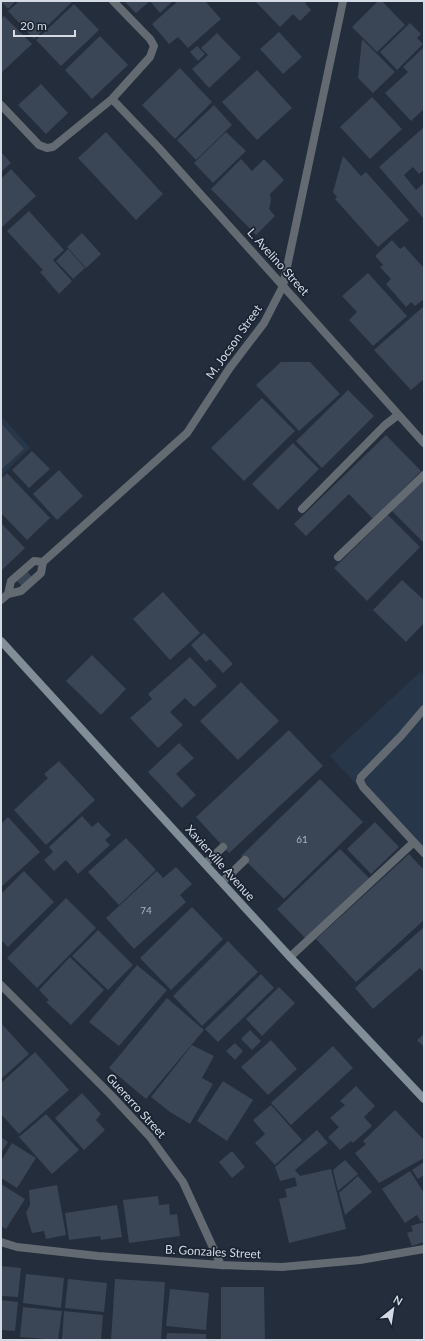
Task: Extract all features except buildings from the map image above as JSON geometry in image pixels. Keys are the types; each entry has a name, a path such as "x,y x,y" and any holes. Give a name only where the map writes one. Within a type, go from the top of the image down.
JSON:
{"main road":[{"name":"Xavierville Avenue","path":"1,641 290,957 424,1099"}],"street":[{"path":"1,105 39,145 47,148 53,147 112,99 150,57 154,46 150,39 112,1"},
{"name":"M. Jocson Street","path":"1,600 8,594 21,591 41,573 43,562 187,433 229,369 264,323 283,286 343,1"},
{"name":"L. Avelino Street","path":"112,99 158,147 424,443"},
{"path":"302,509 385,425 398,415"},
{"path":"338,557 424,475"},
{"name":"M. Jocson Street","path":"8,594 11,581 34,561 43,562"},
{"path":"424,710 361,777 360,781 363,787 424,853"},
{"path":"290,957 414,842"},
{"path":"205,864 224,847"},
{"path":"222,882 246,860"},
{"name":"Guererro Street","path":"1,985 111,1095 150,1137 183,1182 221,1265"},
{"name":"B. Gonzales Street","path":"1,1242 17,1248 98,1256 221,1265 290,1266 360,1260 424,1249"}],"shaded area":[{"path":"1,415 30,448 1,476"},
{"path":"420,672 424,676 424,857 330,756"}]}
